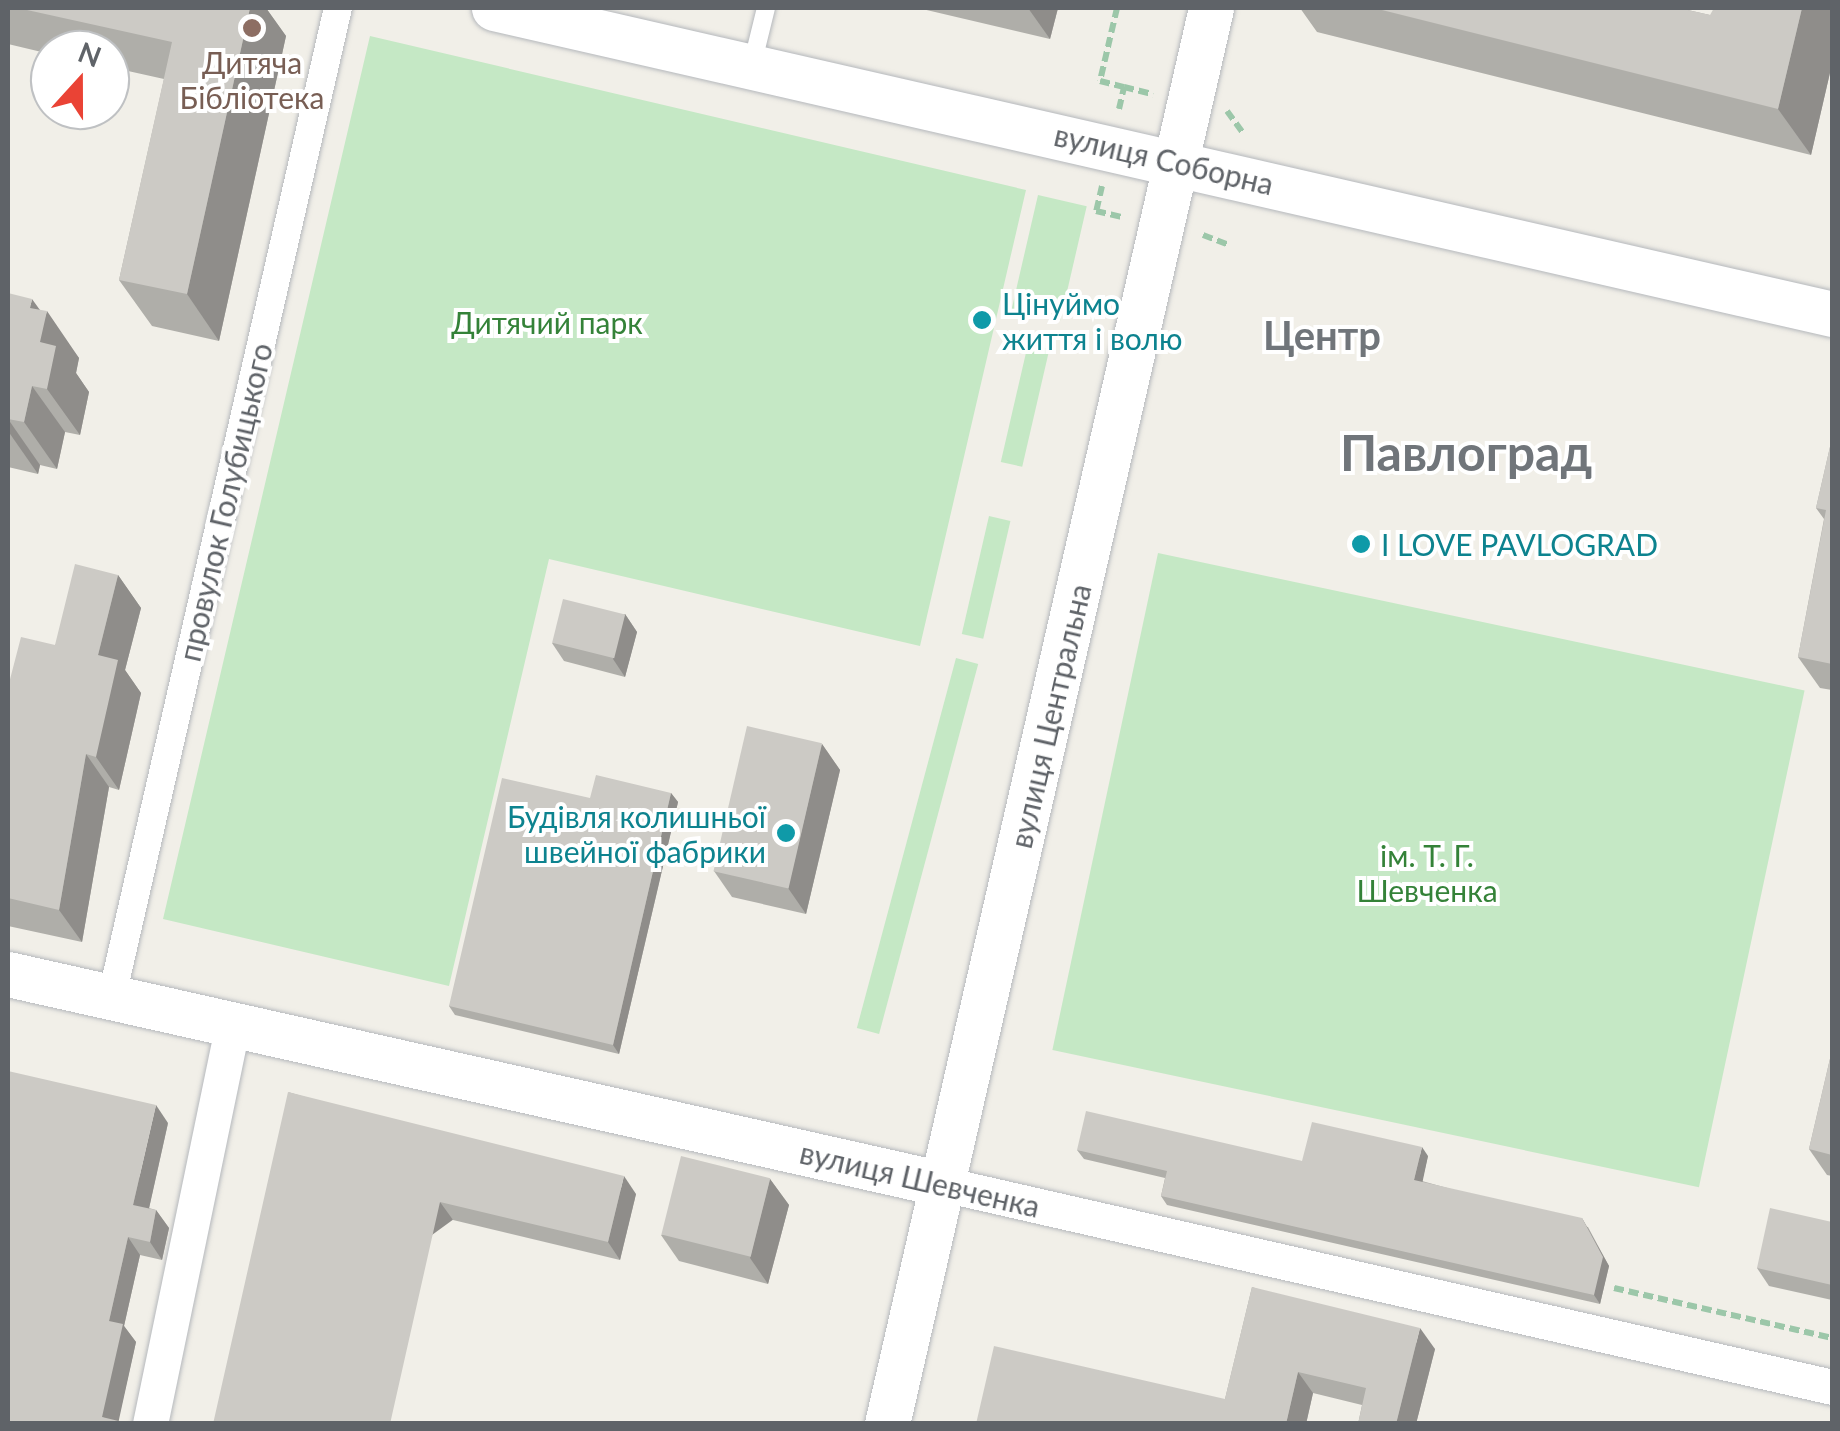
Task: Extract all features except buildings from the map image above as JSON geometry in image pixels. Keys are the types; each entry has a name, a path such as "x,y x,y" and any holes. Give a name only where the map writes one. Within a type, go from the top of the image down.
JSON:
{"street":[{"name":"провулок Голубицького","path":"112,996 338,8"},
{"name":"вулиця Соборна","path":"494,8 1832,314"},
{"name":"вулиця Центральна","path":"886,1424 1211,8"},
{"name":"вулиця Шевченка","path":"8,974 1832,1387"},
{"path":"150,1424 233,1024"}],"lane":[{"path":"752,66 766,8"}],"path":[{"path":"1117,8 1100,81 1159,95"},
{"path":"1119,111 1124,87"},
{"path":"1226,110 1243,133"},
{"path":"1103,182 1096,211 1128,218"},
{"path":"1203,235 1229,245"},
{"path":"1614,1288 1832,1338"}],"green space":[{"name":"Дитячий парк","path":"370,36 1026,190 920,646 549,559 449,986 163,919"},
{"path":"1038,195 1087,206 1060,320 1012,309"},
{"path":"1028,344 1049,349 1022,467 1001,462"},
{"path":"989,516 1010,521 983,639 962,634"},
{"name":"ім. Т. Г. Шевченка","path":"1158,553 1805,690 1699,1187 1052,1050"},
{"path":"956,658 978,664 879,1034 857,1028"}],"place":[{"name":"Дитяча Бiблiотека","path":"252,28"},
{"name":"Цінуймо життя і волю","path":"982,320"},
{"name":"I LOVE PAVLOGRAD","path":"1361,544"},
{"name":"Будівля колишньої швейної фабрики","path":"786,833"}],"district":[{"name":"Центр","path":"1322,335"},
{"name":"Павлоград","path":"1466,453"}]}
